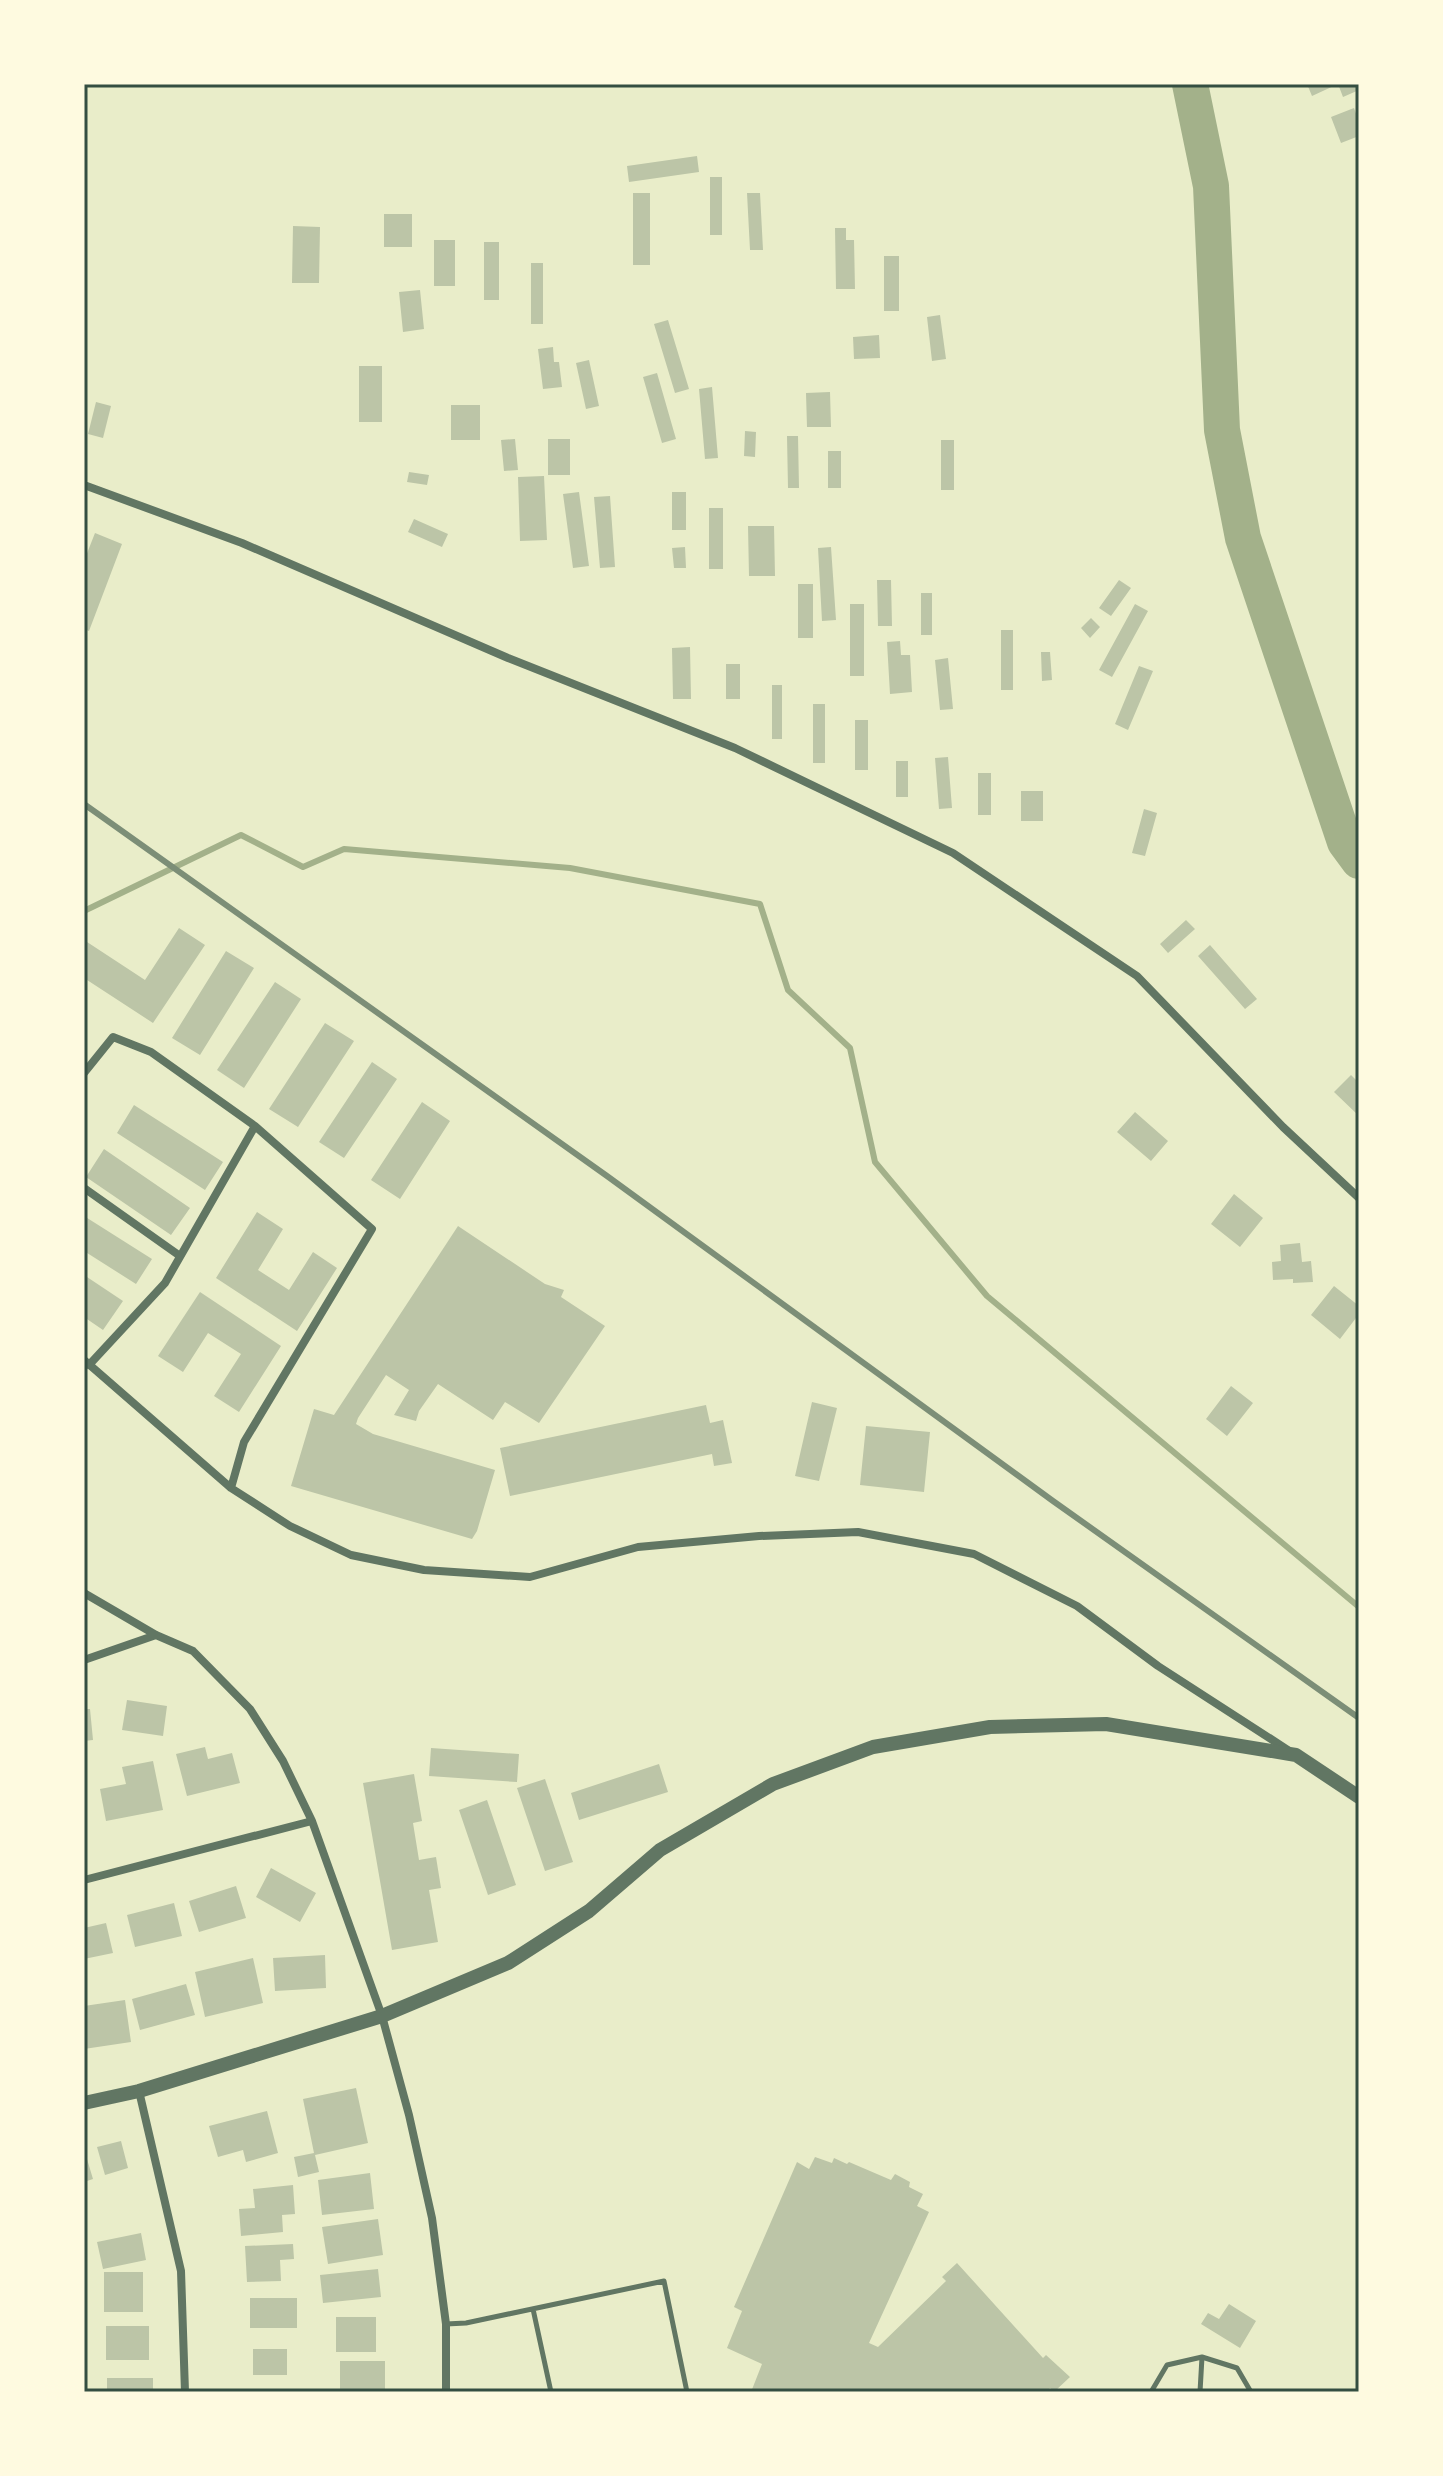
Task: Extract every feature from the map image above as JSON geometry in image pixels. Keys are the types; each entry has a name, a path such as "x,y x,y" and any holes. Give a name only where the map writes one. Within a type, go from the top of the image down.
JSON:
{"street":[{"path":"84,485 242,543 508,658 735,748 953,853 1137,976 1283,1127 1359,1198"},
{"path":"84,1073 113,1037 151,1052 255,1126 372,1229 244,1442 231,1488"},
{"path":"255,1126 165,1283 87,1363 231,1488 290,1526 351,1555 424,1570 530,1577 638,1547 759,1536 858,1532 974,1554 1077,1606 1158,1666 1359,1797"},
{"path":"84,1188 180,1256"},
{"path":"84,1593 156,1635 193,1651 250,1709 283,1761 312,1821 382,2016 432,2218 446,2324 446,2392"},
{"path":"84,1660 156,1635"},
{"path":"84,2103 139,2091 382,2016 508,1963 589,1911 660,1850 773,1784 873,1747 990,1727 1106,1724 1296,1755"},
{"path":"84,1880 312,1821"},
{"path":"139,2091 181,2271 185,2392"}],"lane":[{"path":"446,2324 466,2323 664,2281 687,2392"},
{"path":"533,2309 551,2392"},
{"path":"1200,2392 1202,2357"},
{"path":"1151,2392 1167,2365 1202,2357 1237,2368 1251,2392"}],"building":[{"path":"1307,84 1338,84 1312,96"},
{"path":"1338,84 1358,84 1359,90 1343,97"},
{"path":"1354,108 1359,122 1359,136 1341,143 1331,117"},
{"path":"697,156 699,172 629,182 627,166"},
{"path":"710,177 722,177 722,235 710,235"},
{"path":"633,193 650,193 650,265 633,265"},
{"path":"747,193 760,193 763,250 750,250"},
{"path":"384,214 412,214 412,247 384,247"},
{"path":"293,226 320,227 319,283 292,283"},
{"path":"835,228 846,228 846,240 854,240 855,289 836,289"},
{"path":"434,240 455,240 455,286 434,286"},
{"path":"484,242 499,242 499,300 484,300"},
{"path":"884,256 899,256 899,311 884,311"},
{"path":"531,263 543,263 543,324 531,324"},
{"path":"420,290 424,329 403,332 399,292"},
{"path":"940,315 946,359 932,361 927,317"},
{"path":"668,320 689,389 675,393 654,324"},
{"path":"879,335 880,358 854,359 853,337"},
{"path":"553,347 554,362 559,362 562,387 543,389 538,349"},
{"path":"589,360 599,406 586,409 576,363"},
{"path":"359,366 382,366 382,422 359,422"},
{"path":"657,373 676,439 662,443 643,377"},
{"path":"712,387 718,458 705,459 699,389"},
{"path":"830,392 831,427 807,427 806,393"},
{"path":"96,402 111,406 103,438 88,434"},
{"path":"451,405 480,405 480,440 451,440"},
{"path":"745,431 756,432 755,457 744,456"},
{"path":"787,436 798,436 799,488 788,488"},
{"path":"515,439 518,470 504,471 501,440"},
{"path":"548,439 570,439 570,475 548,475"},
{"path":"941,440 954,440 954,490 941,490"},
{"path":"828,451 841,451 841,488 828,488"},
{"path":"409,472 429,475 427,485 407,482"},
{"path":"544,476 547,540 520,541 518,477"},
{"path":"579,492 589,566 573,568 563,494"},
{"path":"672,492 686,492 686,530 672,530"},
{"path":"610,496 615,567 600,568 594,497"},
{"path":"709,508 723,508 723,569 709,569"},
{"path":"414,519 448,534 442,547 408,532"},
{"path":"748,526 774,526 775,576 749,576"},
{"path":"95,533 122,544 89,631 84,629 84,561"},
{"path":"685,547 686,568 674,568 672,548"},
{"path":"831,547 836,620 822,621 818,548"},
{"path":"877,580 891,580 892,626 878,626"},
{"path":"1119,580 1131,588 1111,616 1099,608"},
{"path":"798,584 813,584 813,638 798,638"},
{"path":"921,593 932,593 932,635 921,635"},
{"path":"850,604 864,604 864,676 850,676"},
{"path":"1135,604 1148,611 1112,677 1099,670"},
{"path":"1091,618 1100,627 1090,638 1081,628"},
{"path":"1001,630 1013,630 1013,690 1001,690"},
{"path":"900,641 901,655 910,655 912,692 890,694 887,642"},
{"path":"690,647 691,699 673,699 672,648"},
{"path":"1041,652 1050,652 1052,680 1042,681"},
{"path":"948,658 953,709 940,710 935,660"},
{"path":"726,664 740,664 740,699 726,699"},
{"path":"1139,666 1153,671 1128,730 1115,724"},
{"path":"772,685 782,685 782,739 772,739"},
{"path":"813,704 825,704 825,763 813,763"},
{"path":"855,720 868,720 868,770 855,770"},
{"path":"948,757 952,808 939,809 935,758"},
{"path":"896,761 908,761 908,797 896,797"},
{"path":"978,773 991,773 991,815 978,815"},
{"path":"1021,791 1043,791 1043,821 1021,821"},
{"path":"1144,809 1157,813 1145,856 1132,853"},
{"path":"1186,920 1195,929 1168,953 1160,944"},
{"path":"179,928 205,945 153,1023 84,978 84,940 145,980"},
{"path":"1210,945 1257,999 1245,1009 1198,956"},
{"path":"226,951 254,968 200,1055 172,1038"},
{"path":"275,982 301,999 244,1088 217,1070"},
{"path":"325,1023 354,1041 298,1127 269,1109"},
{"path":"372,1062 397,1079 344,1158 319,1142"},
{"path":"1351,1075 1359,1083 1359,1116 1334,1092"},
{"path":"422,1102 450,1121 400,1199 371,1180"},
{"path":"134,1105 223,1162 205,1190 117,1133"},
{"path":"1135,1112 1168,1141 1151,1161 1117,1132"},
{"path":"104,1149 190,1208 171,1235 86,1177"},
{"path":"1234,1194 1263,1218 1240,1247 1211,1224"},
{"path":"257,1212 283,1229 258,1270 289,1290 313,1252 337,1268 297,1331 216,1278"},
{"path":"84,1216 152,1259 136,1284 84,1251"},
{"path":"458,1226 545,1284 564,1290 561,1297 605,1326 539,1423 505,1402 493,1420 438,1384 419,1411 416,1421 394,1415 409,1390 386,1375 358,1418 356,1424 373,1434 495,1470 472,1539 291,1486 314,1409 334,1415"},
{"path":"1300,1243 1302,1262 1311,1261 1313,1282 1273,1280 1272,1262 1281,1261 1280,1245"},
{"path":"84,1275 123,1301 103,1330 84,1317"},
{"path":"1334,1286 1359,1306 1359,1314 1340,1339 1311,1315"},
{"path":"200,1292 281,1346 239,1412 214,1396 241,1354 208,1333 183,1372 158,1356"},
{"path":"1231,1386 1253,1403 1227,1436 1206,1419"},
{"path":"812,1402 837,1408 819,1481 795,1476"},
{"path":"706,1405 710,1423 723,1420 732,1463 714,1466 712,1454 510,1496 500,1448"},
{"path":"866,1426 930,1432 924,1492 860,1485"},
{"path":"127,1700 167,1706 163,1736 122,1730"},
{"path":"84,1709 90,1709 93,1740 84,1741"},
{"path":"205,1747 208,1759 232,1753 240,1783 187,1796 176,1754"},
{"path":"431,1748 519,1754 517,1782 429,1776"},
{"path":"153,1761 163,1810 106,1821 100,1789 126,1784 122,1767"},
{"path":"659,1764 668,1792 579,1820 571,1793"},
{"path":"414,1774 422,1821 413,1823 419,1860 436,1857 441,1888 429,1890 438,1942 392,1950 363,1783"},
{"path":"545,1779 573,1862 545,1871 517,1788"},
{"path":"487,1800 516,1885 488,1895 459,1810"},
{"path":"271,1868 316,1893 300,1922 256,1897"},
{"path":"236,1886 246,1918 199,1932 189,1901"},
{"path":"174,1903 182,1936 135,1947 127,1915"},
{"path":"106,1923 113,1953 84,1959 84,1928"},
{"path":"325,1955 326,1988 275,1991 273,1958"},
{"path":"253,1958 263,2003 205,2017 195,1972"},
{"path":"186,1984 195,2015 140,2030 132,1999"},
{"path":"125,2000 131,2042 84,2049 84,2006"},
{"path":"356,2088 368,2143 315,2155 319,2172 298,2177 294,2157 314,2153 303,2099"},
{"path":"267,2111 278,2153 246,2162 243,2150 218,2157 209,2126"},
{"path":"121,2141 128,2168 105,2175 97,2147"},
{"path":"84,2149 93,2179 84,2182"},
{"path":"815,2157 832,2163 834,2158 847,2164 849,2162 891,2180 895,2174 910,2182 909,2187 923,2194 917,2206 929,2212 869,2343 878,2347 946,2281 942,2277 957,2263 1043,2358 1046,2355 1070,2377 1054,2392 1050,2388 1047,2392 751,2392 762,2364 727,2348 742,2311 734,2307 797,2162 809,2169"},
{"path":"370,2173 374,2209 322,2215 318,2180"},
{"path":"293,2185 295,2214 282,2215 283,2232 241,2236 239,2209 255,2208 253,2189"},
{"path":"378,2219 383,2255 328,2264 322,2227"},
{"path":"141,2233 146,2260 103,2269 97,2242"},
{"path":"293,2244 294,2259 280,2260 281,2281 247,2282 245,2246"},
{"path":"378,2269 381,2297 323,2303 320,2275"},
{"path":"104,2272 143,2272 143,2312 104,2312"},
{"path":"250,2298 297,2298 297,2328 250,2328"},
{"path":"1229,2304 1256,2321 1240,2348 1201,2324 1208,2313 1219,2319"},
{"path":"336,2317 376,2317 376,2352 336,2352"},
{"path":"106,2326 149,2326 149,2360 106,2360"},
{"path":"253,2349 287,2349 287,2375 253,2375"},
{"path":"340,2361 385,2361 385,2390 340,2390"},
{"path":"107,2378 153,2378 153,2392 107,2392"}],"waterway":[{"path":"1190,84 1211,186 1222,430 1243,538 1345,842 1359,861"},
{"path":"84,911 241,835 303,867 344,849 570,868 760,904 788,990 850,1048 875,1162 987,1296 1359,1607"}],"railway":[{"path":"84,804 1359,1718"}]}
